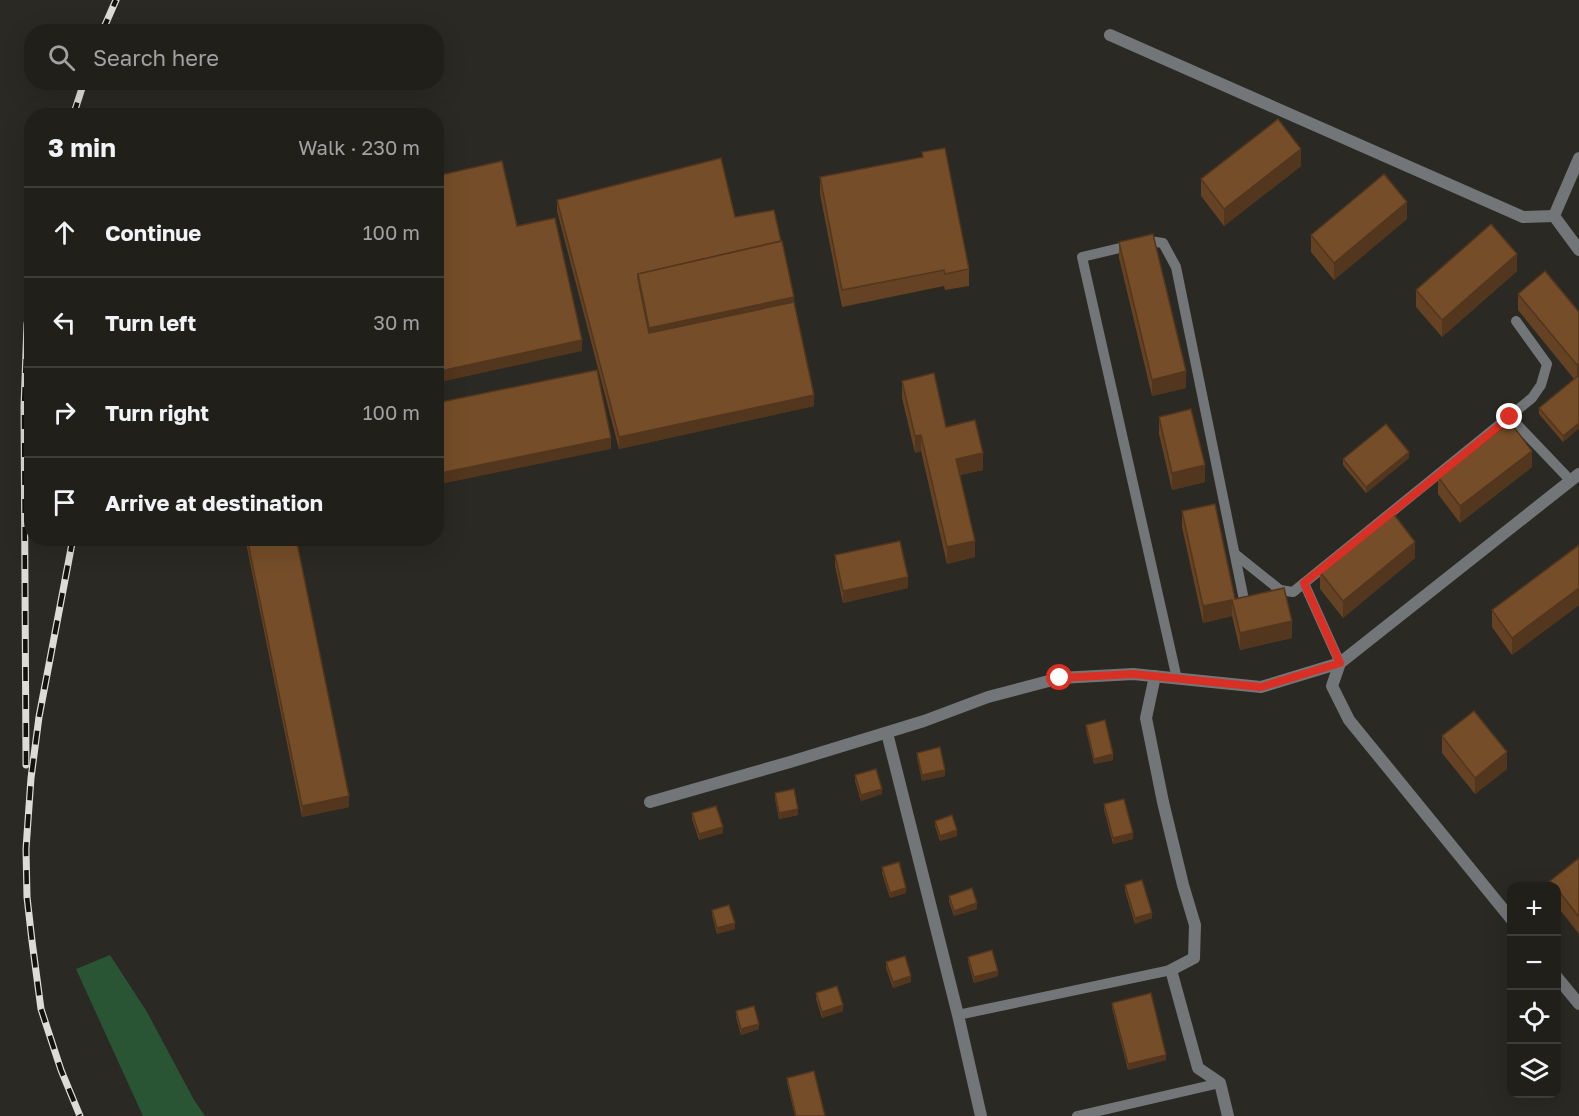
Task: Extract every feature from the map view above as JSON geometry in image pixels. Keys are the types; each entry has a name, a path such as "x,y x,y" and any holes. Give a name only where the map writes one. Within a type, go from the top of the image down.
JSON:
{"street":[{"path":"1110,35 1523,217 1554,216"},
{"path":"1554,216 1579,158"},
{"path":"1554,216 1579,250"},
{"path":"650,802 924,722 988,697 1060,678 1133,674 1261,687 1340,663 1575,478"},
{"path":"1340,663 1332,686 1349,720 1507,914"},
{"path":"1155,676 1146,718 1163,802 1195,925 1194,958 1171,970 1198,1068 1220,1083 1228,1116"},
{"path":"887,733 981,1116"},
{"path":"1561,981 1579,1004"}],"lane":[{"path":"1177,679 1082,257 1149,242 1163,243 1176,267 1244,600"},
{"path":"1234,554 1280,590 1293,592 1510,417 1532,398 1541,385 1547,363 1516,321"},
{"path":"1510,417 1575,478"},
{"path":"1304,583 1340,663"},
{"path":"958,1015 1171,970"},
{"path":"1077,1116 1220,1083"}],"green space":[{"path":"110,955 147,1012 194,1100 205,1116 143,1116 76,969"}],"building":[{"path":"1278,119 1301,149 1224,209 1201,179"},
{"path":"945,148 969,269 945,274 944,270 842,290 820,177 923,157 922,152"},
{"path":"721,158 735,217 774,210 781,241 638,274 649,333 794,302 814,395 619,437 557,200"},
{"path":"502,161 517,226 555,218 582,340 444,370 444,174"},
{"path":"1384,174 1407,202 1334,263 1311,235"},
{"path":"1491,224 1517,254 1442,320 1416,290"},
{"path":"1153,234 1186,371 1152,380 1119,242"},
{"path":"782,241 794,297 649,328 638,274"},
{"path":"1545,271 1579,312 1579,363 1577,365 1518,294"},
{"path":"597,370 611,438 444,472 444,401"},
{"path":"934,373 946,427 975,420 983,453 956,459 975,541 947,547 921,435 915,436 902,381"},
{"path":"1579,375 1579,423 1563,436 1539,408"},
{"path":"1191,409 1205,465 1172,473 1159,417"},
{"path":"1510,422 1532,451 1460,506 1438,477"},
{"path":"1386,424 1409,452 1366,487 1343,459"},
{"path":"1215,504 1235,599 1284,588 1292,621 1240,633 1232,600 1203,606 1182,511"},
{"path":"1393,513 1415,542 1343,601 1320,572"},
{"path":"900,541 908,577 843,591 835,555"},
{"path":"1579,545 1579,588 1512,638 1492,610"},
{"path":"249,546 298,546 349,796 302,806"},
{"path":"1474,711 1507,752 1475,778 1442,736"},
{"path":"1105,720 1113,754 1094,759 1086,725"},
{"path":"940,747 945,770 922,775 917,753"},
{"path":"876,769 882,789 861,795 855,775"},
{"path":"794,789 798,809 779,813 775,793"},
{"path":"1124,799 1133,833 1113,838 1104,804"},
{"path":"716,806 723,827 699,834 692,813"},
{"path":"952,815 957,830 940,836 935,821"},
{"path":"1579,858 1579,917 1561,894 1561,882 1550,881"},
{"path":"899,862 906,888 890,893 882,867"},
{"path":"1142,880 1152,913 1135,918 1125,885"},
{"path":"972,888 977,903 954,911 949,896"},
{"path":"729,905 735,923 717,928 712,910"},
{"path":"992,950 998,971 974,977 968,957"},
{"path":"905,956 911,976 893,982 886,962"},
{"path":"837,986 843,1005 822,1012 816,993"},
{"path":"1151,993 1166,1055 1128,1064 1112,1003"},
{"path":"754,1006 759,1024 741,1029 736,1011"},
{"path":"814,1071 825,1116 796,1116 787,1078"}],"railway":[{"path":"106,24 116,0"},
{"path":"76,108 81,90"},
{"path":"25,546 26,765"},
{"path":"71,546 39,717 31,778 26,849 27,897 41,1009 61,1070 80,1116"}],"route":[{"path":"1060,678 1133,674 1261,687 1340,663 1304,583 1510,417"}]}
